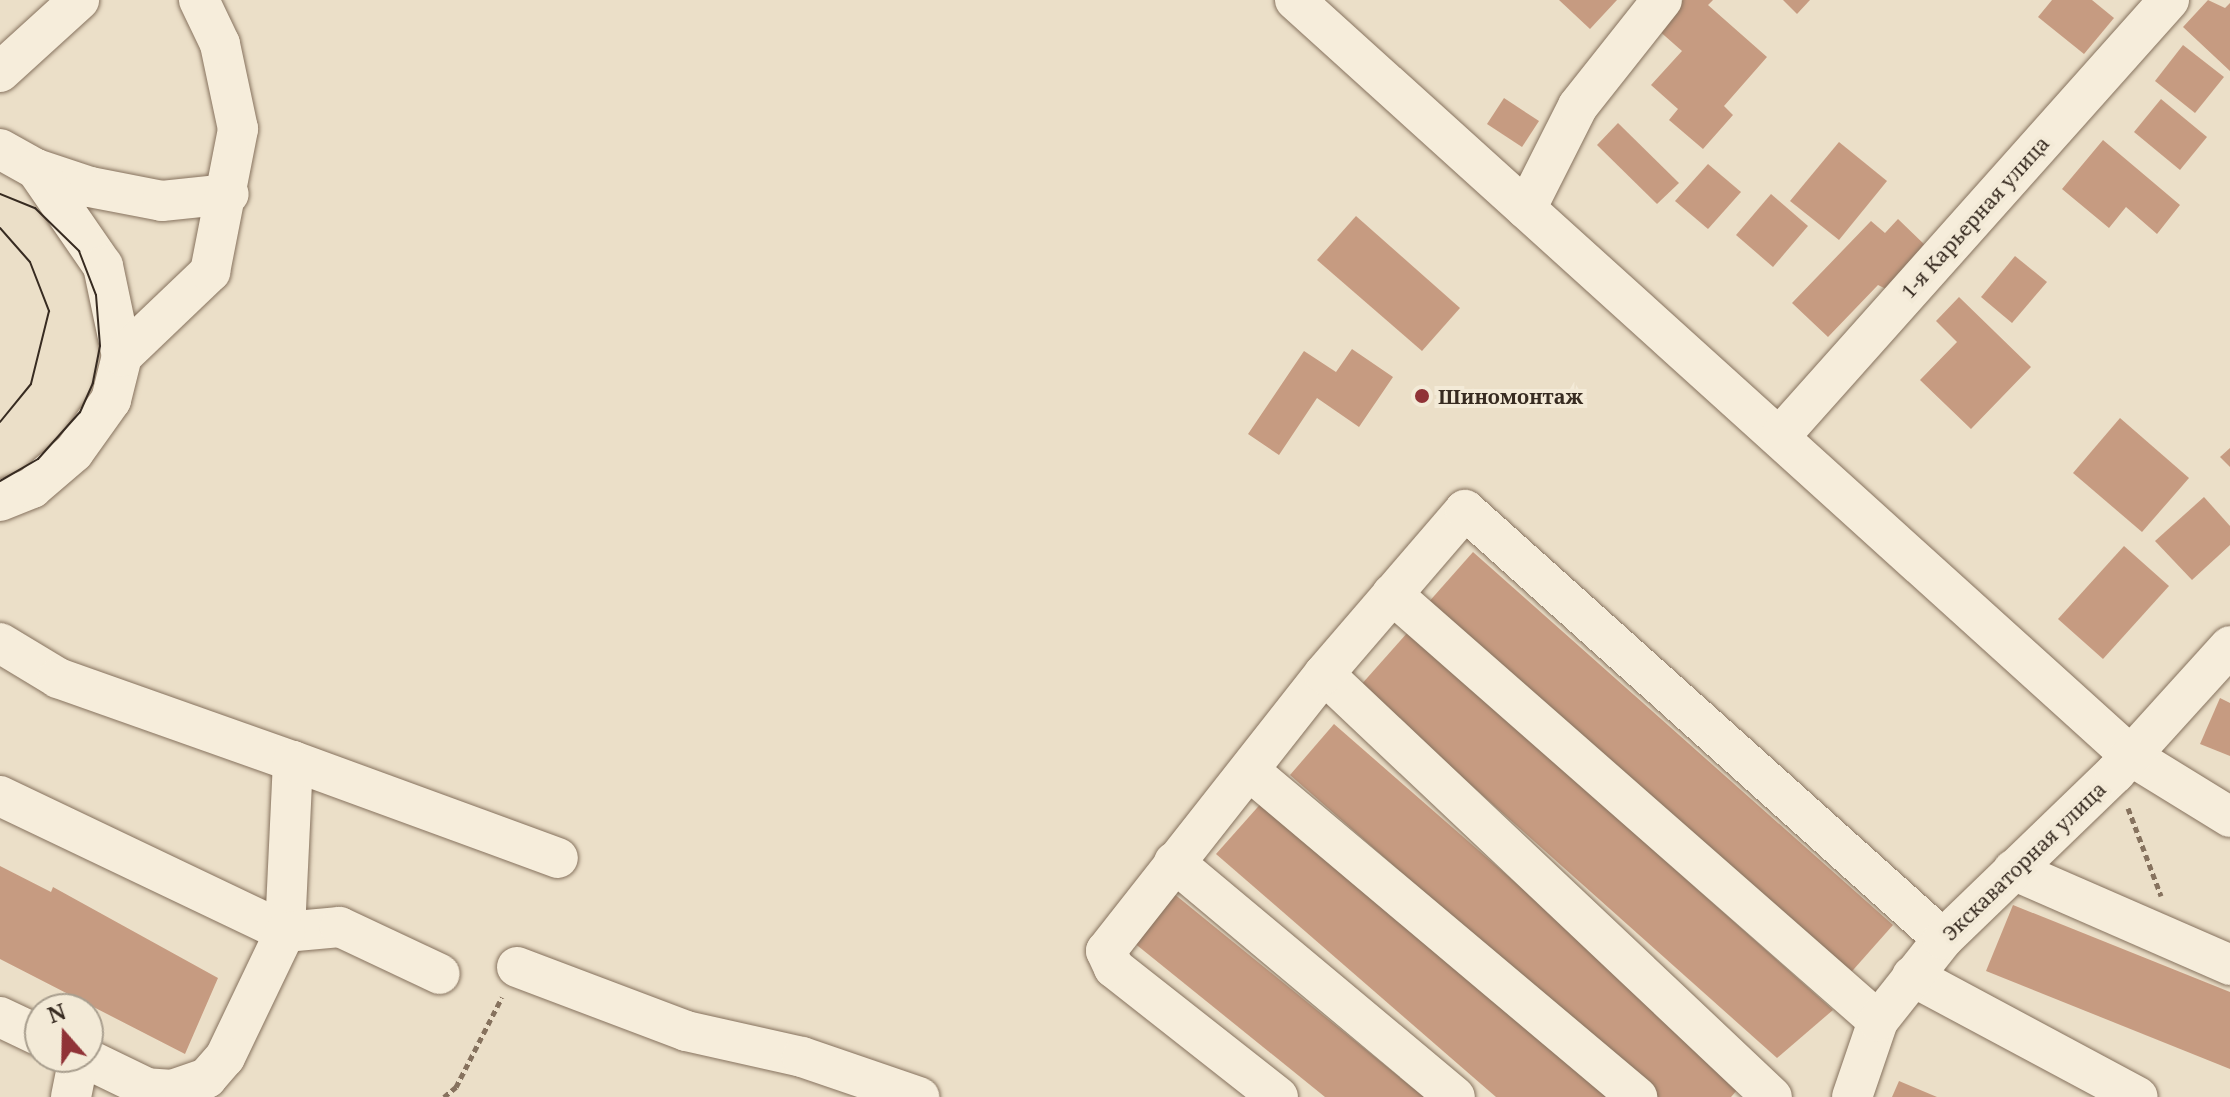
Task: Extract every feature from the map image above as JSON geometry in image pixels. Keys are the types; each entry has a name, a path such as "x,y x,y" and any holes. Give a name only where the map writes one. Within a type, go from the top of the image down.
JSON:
{"street":[{"path":"0,72 79,0"},
{"path":"122,356 210,272 229,194 238,129 220,44 199,0"},
{"path":"1295,0 1781,435 2123,765 2230,817"},
{"path":"1526,209 1578,106 1662,0"},
{"name":"1-я Карьерная улица","path":"1781,435 2169,0"},
{"path":"0,149 36,169 90,187 162,201 229,194"},
{"path":"0,501 54,472 94,429 111,400 122,356 103,266 36,169"},
{"path":"1278,1097 1114,968 1106,951 1174,862 1251,772 1324,674 1465,510 1943,939"},
{"path":"1392,594 1878,1021"},
{"path":"0,643 58,678 558,858"},
{"name":"Экскаваторная улица","path":"1852,1097 1878,1021 1943,939 2123,765 2230,646"},
{"path":"1324,674 1762,1094"},
{"path":"104,1068 147,1088 173,1090 207,1078 225,1057 285,932 293,761"},
{"path":"1251,772 1637,1097"},
{"path":"0,796 285,932 340,927 440,974"},
{"path":"1174,862 1455,1097"},
{"path":"2013,870 2230,965"},
{"path":"517,967 686,1031 802,1057 919,1097"},
{"path":"1912,976 2138,1097"},
{"path":"0,1017 24,1028"},
{"path":"71,1097 77,1073"}],"path":[{"path":"2123,765 2178,942"},
{"path":"444,1097 456,1087 517,967"}],"building":[{"path":"1559,0 1617,0 1590,29"},
{"path":"1683,0 1713,0 1708,5 1767,57 1724,106 1733,115 1703,149 1669,120 1678,109 1651,85 1682,51 1657,29"},
{"path":"1783,0 1810,0 1797,14"},
{"path":"2052,0 2092,0 2114,18 2084,54 2038,17"},
{"path":"2208,0 2225,8 2230,3 2230,71 2183,27"},
{"path":"2183,45 2224,77 2195,113 2155,81"},
{"path":"1504,98 1539,121 1522,147 1487,124"},
{"path":"2161,99 2207,137 2180,170 2134,132"},
{"path":"1618,123 1679,183 1657,204 1597,145"},
{"path":"2103,140 2180,205 2157,234 2126,207 2109,228 2062,189"},
{"path":"1839,142 1887,181 1839,240 1790,201"},
{"path":"1708,164 1741,192 1708,229 1675,201"},
{"path":"1771,194 1808,226 1773,267 1736,235"},
{"path":"1356,216 1460,308 1422,351 1317,260"},
{"path":"1898,219 1927,247 1886,289 1878,285 1828,337 1792,303 1871,221 1885,233"},
{"path":"2015,256 2047,282 2012,323 1981,297"},
{"path":"1959,297 2031,367 1971,429 1920,380 1957,342 1936,321"},
{"path":"1352,349 1393,377 1359,427 1317,398 1279,455 1248,434 1304,351 1336,372"},
{"path":"2120,418 2189,478 2142,532 2073,473"},
{"path":"2230,448 2230,467 2220,457"},
{"path":"2204,497 2230,526 2230,545 2192,580 2155,541"},
{"path":"2124,546 2169,586 2103,659 2058,619"},
{"path":"1473,552 1893,925 1846,978 1427,604"},
{"path":"1408,632 1833,1010 1777,1058 1360,686"},
{"path":"2220,698 2230,703 2230,756 2200,744"},
{"path":"1334,724 1744,1082 1731,1097 1658,1097 1290,775"},
{"path":"1264,800 1606,1097 1496,1097 1216,854"},
{"path":"0,866 51,892 53,887 218,978 185,1054 104,1012 104,993 66,993 0,959"},
{"path":"1173,893 1424,1097 1325,1097 1133,942"},
{"path":"2013,905 2230,992 2230,1069 1986,971"},
{"path":"1899,1081 1937,1097 1892,1097"}],"tram line":[{"path":"0,194 35,208 79,251 96,295 100,346 93,383 80,412 38,459 0,481"},
{"path":"0,228 30,262 49,311 31,384 0,422"}],"place":[{"name":"Шиномонтаж","path":"1422,396"}]}
